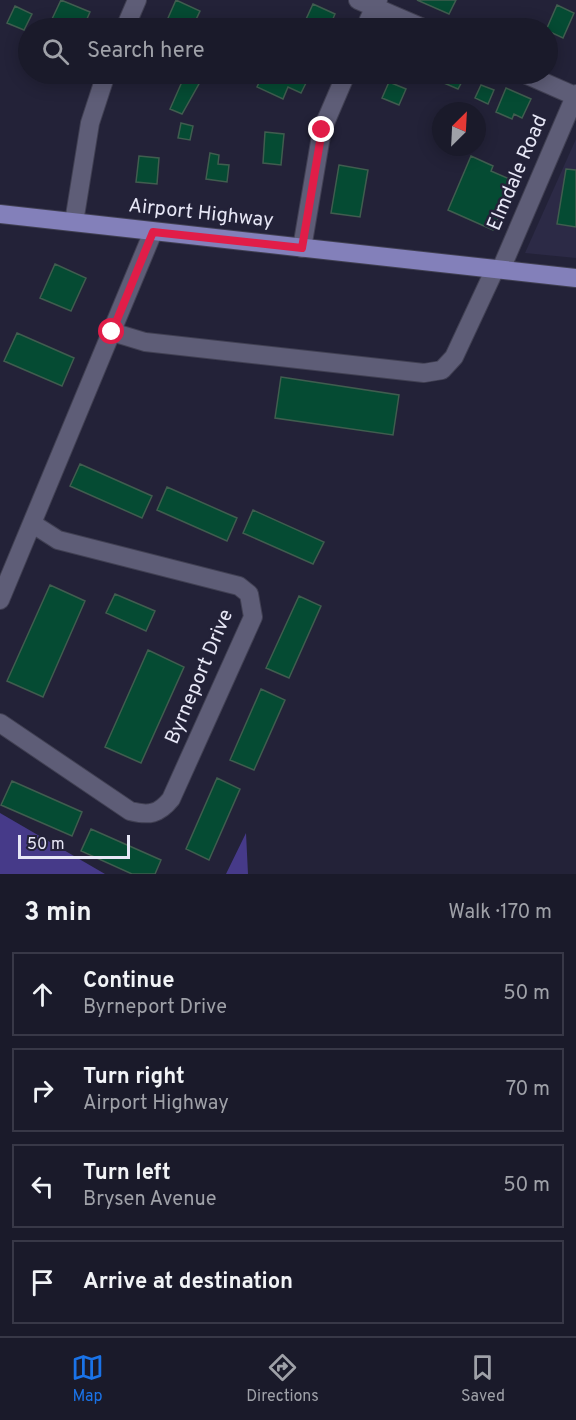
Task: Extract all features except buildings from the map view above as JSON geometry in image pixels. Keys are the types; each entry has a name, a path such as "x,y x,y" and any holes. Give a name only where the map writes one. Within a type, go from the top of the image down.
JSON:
{"main road":[{"name":"Airport Highway","path":"0,214 576,278"}],"street":[{"path":"129,18 137,0"},
{"path":"367,18 370,2 403,18"},
{"path":"74,222 90,123 103,84"},
{"path":"302,248 322,130 342,84"},
{"path":"549,84 576,95"},
{"name":"Elmdale Road","path":"112,332 146,342 424,373 442,370 454,357 498,269 576,95"},
{"path":"0,600 153,232"},
{"name":"Byrneport Drive","path":"0,723 130,811 145,815 161,811 171,799 253,617 249,594 239,586 58,540 33,524"}],"shaded area":[{"path":"576,139 576,258 525,253"},
{"path":"0,813 105,874 0,874"},
{"path":"246,833 248,874 226,874"}],"route":[{"path":"112,332 153,232 302,248 322,130"}]}
